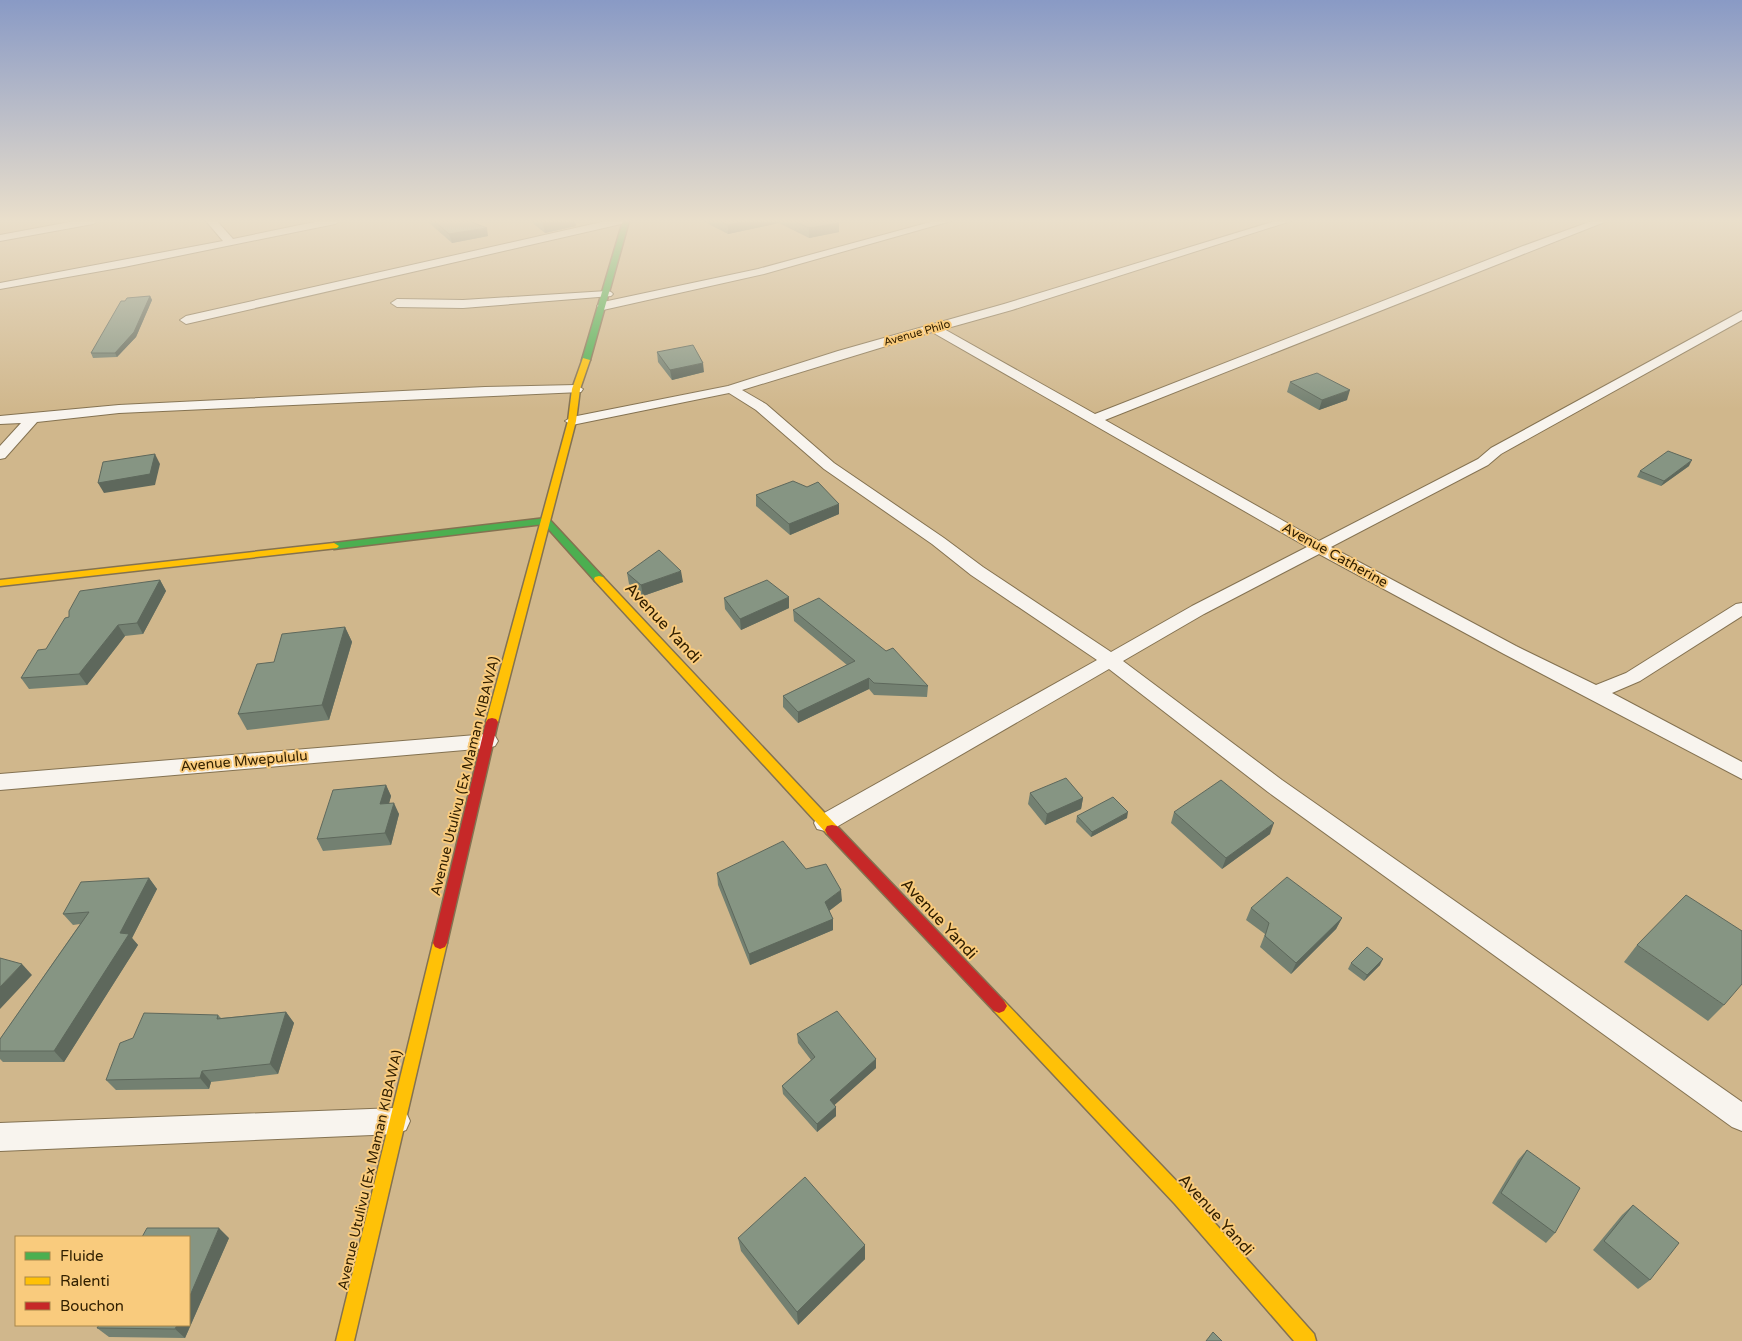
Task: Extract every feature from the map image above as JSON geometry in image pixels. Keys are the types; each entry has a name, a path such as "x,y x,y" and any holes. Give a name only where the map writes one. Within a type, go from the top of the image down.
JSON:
{"street":[{"path":"0,286 14,284"},
{"path":"186,320 346,284"},
{"name":"Avenue Utulivu (Ex Maman KIBAWA)","path":"345,1341 488,741 572,421 576,389 609,284"},
{"path":"397,303 463,304 605,300 696,284"},
{"name":"Avenue Philo","path":"572,421 730,389 1080,284"},
{"path":"1094,419 1437,284"},
{"path":"826,823 1198,610 1483,462 1496,451 1742,315"},
{"name":"Avenue Catherine","path":"934,328 1319,547 1510,650 1596,693 1742,771"},
{"path":"0,420 119,409 485,391 576,389"},
{"path":"730,389 761,407 829,466 938,541 977,571 1110,660 1276,786 1742,1118"},
{"path":"0,455 34,416"},
{"path":"0,583 546,521"},
{"name":"Avenue Yandi","path":"546,521 826,823 1181,1198 1307,1341"},
{"path":"1596,693 1633,677 1742,608"},
{"name":"Avenue Mwepululu","path":"0,782 488,741"},
{"path":"0,1137 396,1121"}],"building":[{"path":"150,296 134,332 115,353 91,353 121,301 125,301 127,298"},
{"path":"693,345 703,363 670,370 657,352"},
{"path":"1317,373 1350,390 1322,400 1290,382"},
{"path":"1668,451 1692,460 1664,481 1640,471"},
{"path":"155,454 150,474 98,483 103,462"},
{"path":"793,481 807,487 818,482 839,504 789,524 756,495"},
{"path":"659,550 681,571 641,585 627,573"},
{"path":"160,580 137,623 118,625 79,674 21,678 38,650 46,649 65,618 69,617 69,611 80,591"},
{"path":"767,580 789,597 740,619 724,598"},
{"path":"819,598 886,651 893,648 928,686 874,683 869,678 798,712 783,696 855,661 793,610"},
{"path":"345,627 322,705 238,714 257,664 274,662 282,634"},
{"path":"1066,778 1083,798 1047,814 1030,793"},
{"path":"1221,780 1274,823 1226,858 1174,812"},
{"path":"386,785 380,804 394,803 385,833 317,839 333,790"},
{"path":"1113,797 1128,812 1092,832 1077,816"},
{"path":"783,841 806,869 826,864 841,890 825,902 833,919 749,954 717,873"},
{"path":"1287,877 1342,918 1296,963 1265,936 1269,923 1251,908"},
{"path":"149,878 120,933 129,934 54,1051 0,1051 0,1039 89,912 63,914 81,882"},
{"path":"1686,895 1742,931 1742,984 1724,1005 1637,945"},
{"path":"1367,947 1383,959 1367,975 1351,963"},
{"path":"0,958 22,964 0,987"},
{"path":"837,1011 876,1059 830,1100 836,1107 817,1124 782,1086 815,1057 797,1034"},
{"path":"286,1012 270,1064 202,1071 200,1078 106,1080 120,1043 133,1038 144,1013 218,1015 217,1019"},
{"path":"1527,1150 1580,1188 1555,1233 1501,1193"},
{"path":"805,1177 865,1245 797,1312 738,1238"},
{"path":"1633,1205 1679,1243 1650,1280 1604,1241"},
{"path":"147,1228 219,1228 190,1296 190,1236 143,1236"},
{"path":"98,1326 176,1326 175,1329 97,1328"},
{"path":"1213,1332 1222,1341 1206,1341"}],"traffic: fast":[{"path":"586,360 609,284"},
{"path":"334,546 546,521 599,579"}],"traffic: slow":[{"path":"492,722 572,421 576,389 586,360"},
{"path":"0,583 334,546"},
{"path":"599,579 832,830"},
{"path":"345,1341 440,943"},
{"path":"999,1006 1181,1198 1307,1341"}],"traffic: jam":[{"path":"440,943 492,722"},
{"path":"832,830 999,1006"}]}
